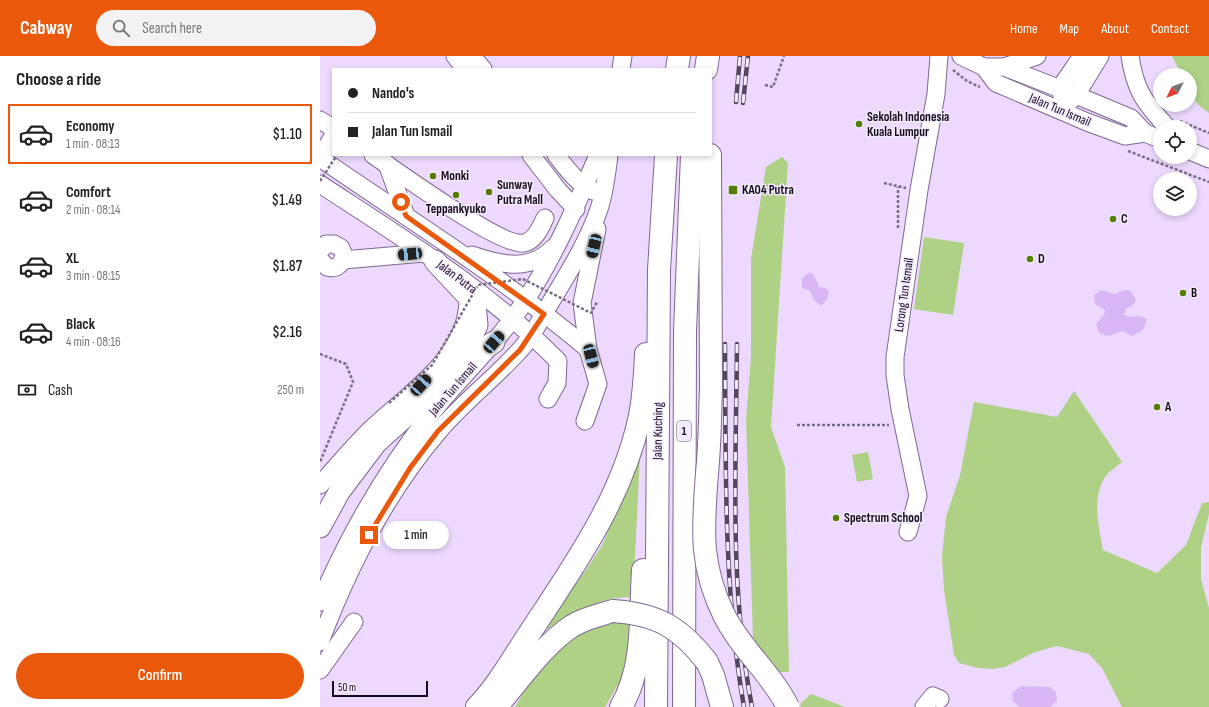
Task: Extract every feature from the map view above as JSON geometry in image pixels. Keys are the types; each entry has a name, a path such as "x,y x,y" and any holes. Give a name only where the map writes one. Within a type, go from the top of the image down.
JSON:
{"highway":[{"path":"677,68 679,56"},
{"path":"706,68 708,56"},
{"name":"Jalan Kuching","path":"656,707 659,270 666,156"},
{"name":"Jalan Kuching","path":"684,707 685,332 692,156"},
{"path":"710,156 711,386 708,473 704,512 704,544 706,564 711,583 724,615 734,631 780,691 788,707"},
{"path":"477,707 501,675 565,580 609,506 620,480 639,420 648,324 659,270"},
{"path":"622,707 635,678 638,653 652,433 658,419"},
{"path":"496,707 553,642 572,626 592,616 613,611 630,612 655,618 671,625 686,638 707,662 714,675 722,707"},
{"path":"503,707 529,669"}],"main road":[{"path":"429,257 468,295 475,304 477,325 467,348 465,362"},
{"path":"320,527 339,492 376,443 465,362 494,342"}],"street":[{"path":"455,56 464,68"},
{"path":"472,56 482,68"},
{"path":"621,68 623,56"},
{"name":"Lorong Tun Ismail","path":"908,532 918,496 895,375 895,357 919,190 936,94 939,56"},
{"name":"Jalan Tun Ismail","path":"961,56 984,67 1004,67 1067,95 1131,118 1152,136"},
{"path":"1004,67 1037,56"},
{"path":"1082,56 1067,95 1071,111 1087,122"},
{"path":"1041,103 1067,95 1100,56"},
{"path":"1130,56 1132,73 1140,94 1161,120"},
{"name":"Jalan Tun Ismail","path":"984,67 996,82 1087,122 1125,136 1152,136"},
{"path":"320,120 332,127"},
{"path":"320,158 332,138"},
{"path":"375,156 478,224 512,242 525,243 530,241 545,218"},
{"path":"532,156 558,190 576,209"},
{"path":"557,156 584,187 601,202 597,233 582,302 588,348 598,384 585,421"},
{"name":"Jalan Tun Ismail","path":"322,589 359,523 404,450 434,409 494,342 525,300 560,241 576,209 598,156"},
{"name":"Jalan Tun Ismail","path":"320,642 337,597 361,549 410,468 438,431 520,350 544,314 576,258 601,202 609,156"},
{"name":"Jalan Putra","path":"320,158 451,247 544,314 588,348"},
{"path":"387,164 406,216"},
{"name":"Jalan Putra","path":"320,183 429,257 513,318 558,361 558,383 548,398"},
{"path":"451,247 491,262 518,265 527,264 546,256 560,241"},
{"path":"320,250 330,243 338,245 343,252 343,260 338,266 331,268 323,265 320,260"},
{"path":"343,260 429,257"},
{"path":"320,485 369,431 421,385 446,358 464,328 468,312 468,295"},
{"path":"320,670 354,622"},
{"path":"924,707 933,696 940,699"}],"path":[{"path":"765,86 773,88 784,56"},
{"path":"320,183 336,156"},
{"path":"884,183 919,190"},
{"path":"389,403 432,365 478,285 523,279 591,313 597,302"},
{"path":"320,354 346,364 353,382 320,462"},
{"path":"797,425 869,426 903,422"},
{"path":"385,523 414,538"}],"green space":[{"path":"1172,56 1209,56 1209,113 1197,102 1197,68 1178,68"},
{"path":"782,157 788,163 771,427 785,467 789,672 778,672 753,639 746,419 751,356 751,259 766,167"},
{"path":"924,237 964,243 953,315 914,309"},
{"path":"1074,391 1122,462 1107,474 1101,484 1099,493 1097,512 1103,550 1157,573 1186,545 1202,503 1209,502 1209,514 1201,548 1201,579 1209,608 1209,707 1122,707 1102,668 1089,654 1057,646 1035,652 1005,667 993,669 978,668 959,663 954,655 944,590 942,557 946,517 960,475 974,402 1057,417"},
{"path":"641,435 633,597 605,600 592,605 566,617 531,640 584,573 603,544 624,489"},
{"path":"868,452 873,479 857,482 852,455"},
{"path":"632,617 628,667 605,707 515,707 539,668 547,658 566,642 597,626"},
{"path":"811,694 845,707 801,707 800,704"}],"shaded area":[{"path":"810,272 814,275 819,287 825,288 829,291 827,300 821,306 814,300 810,291 802,288 802,278"},
{"path":"1101,290 1114,294 1124,290 1131,291 1136,300 1133,305 1126,309 1124,314 1129,317 1141,316 1147,319 1143,330 1132,336 1123,331 1109,336 1099,333 1096,324 1104,315 1105,310 1095,304 1094,295"},
{"path":"1021,686 1050,687 1056,692 1057,700 1050,707 1020,707 1013,701 1012,693"}],"railway":[{"path":"736,102 740,56"},
{"path":"743,103 748,56"},
{"path":"725,344 726,480 729,571 732,617 744,707"},
{"path":"737,344 735,480 737,571 740,617 752,707"}],"place":[{"name":"Sekolah Indonesia Kuala Lumpur","path":"859,124"},
{"name":"Monki","path":"433,176"},
{"name":"KA04 Putra","path":"733,190"},
{"name":"Sunway Putra Mall","path":"489,192"},
{"name":"Teppankyuko","path":"456,195"},
{"name":"C","path":"1113,219"},
{"name":"D","path":"1030,259"},
{"name":"B","path":"1183,293"},
{"name":"A","path":"1157,407"},
{"name":"Spectrum School","path":"836,518"}],"route":[{"path":"369,535 410,468 438,431 520,350 544,314 406,216 401,202"}]}
